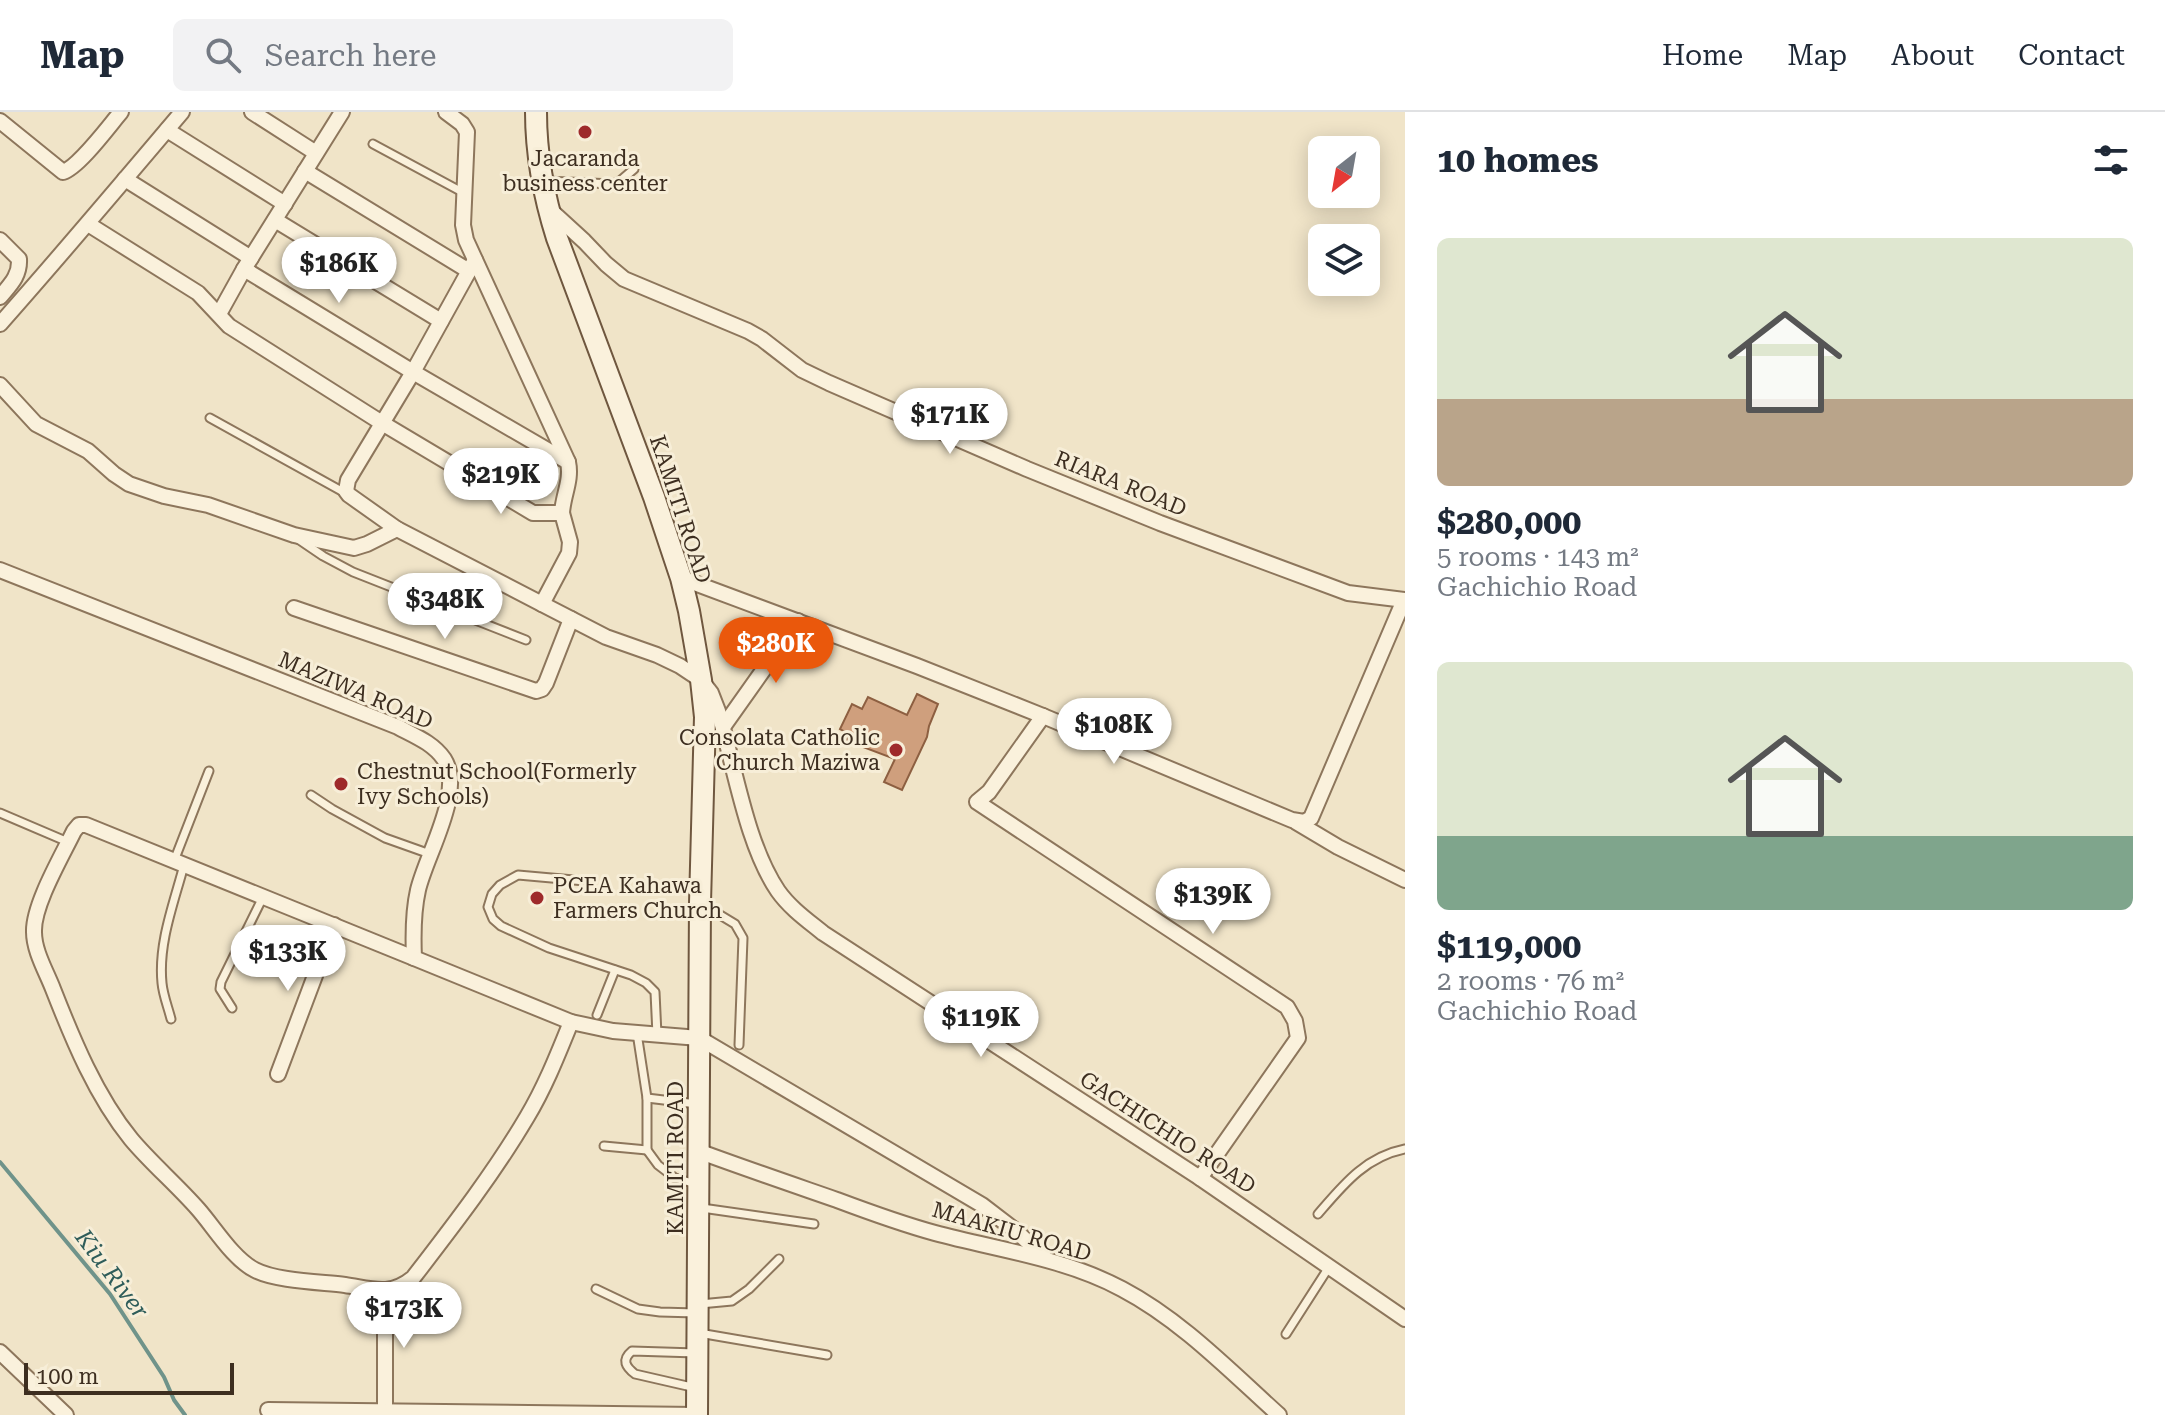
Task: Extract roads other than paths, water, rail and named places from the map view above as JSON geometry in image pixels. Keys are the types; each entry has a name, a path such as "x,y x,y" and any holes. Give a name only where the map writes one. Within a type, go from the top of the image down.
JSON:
{"main road":[{"name":"KAMITI ROAD","path":"536,112 536,134 548,208 681,578 701,680 705,717 700,903 697,1415"}],"street":[{"path":"0,121 63,172 69,171 79,161 121,112"},
{"path":"0,324 182,112"},
{"path":"252,112 316,153"},
{"path":"219,314 342,112"},
{"path":"446,112 467,132 463,225 472,266 568,462 570,474 562,501 562,513 570,542 569,553 542,604"},
{"path":"167,130 285,204"},
{"path":"305,171 472,266"},
{"path":"125,179 413,372 568,462"},
{"name":"RIARA ROAD","path":"548,208 624,279 748,331 802,370 829,383 1160,523 1348,593 1404,600"},
{"path":"275,220 441,321"},
{"path":"88,224 198,293 229,326 382,423 533,513 562,513"},
{"path":"0,240 19,259 20,267 18,275 0,297"},
{"path":"472,266 348,480 346,491 397,529 621,644 657,655 701,680"},
{"path":"0,385 36,424 88,451 129,484 164,496 220,508 294,535 354,548 397,529"},
{"name":"MAZIWA ROAD","path":"0,570 398,727 431,745 445,760 450,777 449,800 419,885 415,908 414,958"},
{"path":"681,578 1043,716 1292,820 1405,880"},
{"path":"1292,820 1304,822 1311,818 1404,600"},
{"path":"294,608 536,691 546,683 571,619"},
{"path":"723,727 798,621"},
{"name":"GACHICHIO ROAD","path":"701,680 711,693 723,727 759,856 779,892 798,913 823,933 1200,1178 1405,1319"},
{"path":"1043,716 989,792 977,802 1287,1007 1295,1021 1298,1038 1200,1178"},
{"path":"571,1022 526,1119 465,1209 413,1278 393,1290 385,1290 280,1277 254,1270 228,1245 177,1185 130,1138 109,1108 63,1015 34,938 35,920 69,842 79,825 86,825 571,1022 613,1031 699,1038 982,1205 1046,1259"},
{"path":"278,1074 334,925"},
{"name":"MAAKIU ROAD","path":"698,1151 933,1233 1046,1259 1122,1289 1154,1308 1187,1334 1279,1415"},
{"path":"385,1290 385,1411"},
{"path":"0,1352 66,1415"},
{"path":"268,1410 697,1415"}],"lane":[{"path":"373,144 464,193"},
{"path":"543,181 613,184 634,169"},
{"path":"210,418 349,495"},
{"path":"294,535 309,548 353,572 526,640"},
{"path":"171,1019 162,984 165,933 179,863 209,771"},
{"path":"311,795 385,838 430,854"},
{"path":"0,813 69,842"},
{"path":"585,881 518,875 500,885 492,894 488,907 493,919 501,926 549,948 631,975 646,983 655,992 657,1035"},
{"path":"232,1008 220,989 221,982 263,897"},
{"path":"700,903 735,924 743,938 739,1045"},
{"path":"597,1015 615,970"},
{"path":"637,1033 647,1098 647,1150 658,1165 675,1178 698,1184"},
{"path":"647,1098 699,1104"},
{"path":"604,1146 647,1150"},
{"path":"1318,1214 1354,1173 1394,1151 1405,1149"},
{"path":"698,1207 814,1224"},
{"path":"698,1389 635,1374 627,1368 626,1358 632,1351 698,1326 749,1289 779,1259"},
{"path":"1286,1334 1329,1267"},
{"path":"596,1289 638,1309 827,1355"}],"waterway":[{"name":"Kiu River","path":"0,1162 110,1294 185,1415"}],"place":[{"name":"Jacaranda business center","path":"585,132"},
{"name":"Consolata Catholic Church Maziwa","path":"896,750"},
{"name":"Chestnut School(Formerly Ivy Schools)","path":"341,784"},
{"name":"PCEA Kahawa Farmers Church","path":"537,898"}]}
